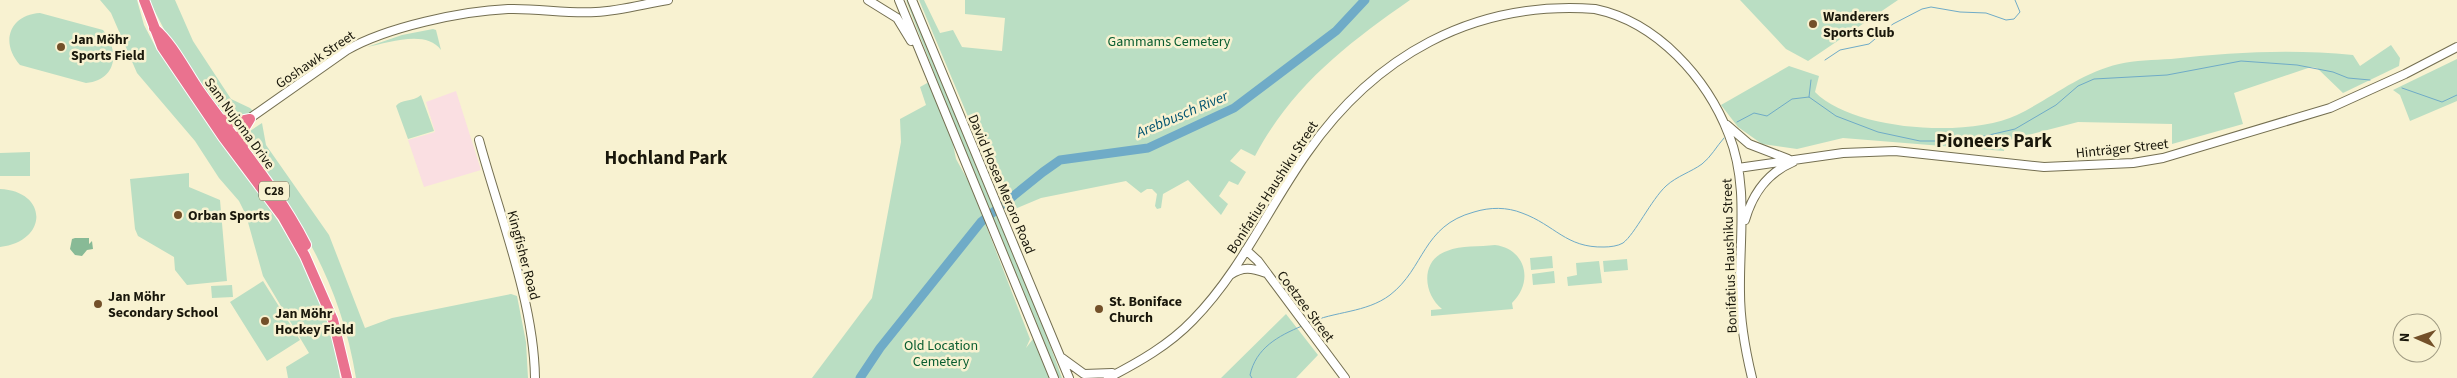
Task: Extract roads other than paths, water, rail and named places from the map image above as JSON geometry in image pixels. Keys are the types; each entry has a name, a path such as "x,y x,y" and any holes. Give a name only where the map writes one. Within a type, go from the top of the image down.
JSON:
{"highway":[{"name":"Sam Nujoma Drive","path":"144,0 162,47 227,135 283,217 305,256 333,320 347,378"},
{"name":"Sam Nujoma Drive","path":"154,27 163,35 220,119 227,135 244,151 281,202 314,260 337,318 346,346 352,378"},
{"path":"220,119 235,122 250,119"},
{"path":"244,151 241,134 250,119"}],"street":[{"name":"Goshawk Street","path":"227,135 347,50 394,31 490,11 536,9 597,12 668,0"},
{"path":"868,0 897,18 924,62"},
{"name":"David Hosea Meroro Road","path":"899,0 985,205 1054,378"},
{"name":"David Hosea Meroro Road","path":"912,0 1069,378"},
{"name":"Bonifatius Haushiku Street","path":"1495,8 1528,4 1557,4 1609,11 1652,33 1678,57 1709,96 1722,119 1732,144 1738,170 1742,230 1741,317 1752,378"},
{"name":"Bonifatius Haushiku Street","path":"1108,378 1155,352 1177,336 1206,306 1255,238 1306,154 1353,95 1407,51 1450,24 1473,15"},
{"name":"Hinträger Street","path":"1738,170 1842,153 1895,152 2044,167 2133,163 2163,158 2330,108 2405,74 2457,46"},
{"path":"1722,119 1749,144 1790,159"},
{"name":"Kingfisher Road","path":"478,140 521,288 533,348 535,378"},
{"name":"Hinträger Street","path":"1738,170 1790,159 1799,159"},
{"path":"1742,230 1754,195 1762,184 1774,172 1799,159"},
{"path":"1255,238 1253,249 1258,261"},
{"name":"Coetzee Street","path":"1246,250 1258,261 1345,378"},
{"path":"1224,280 1244,268 1253,268 1266,273"},
{"path":"1061,356 1084,374 1104,375 1121,371"}],"waterway":[{"name":"Arebbusch River","path":"860,378 880,348 981,222 1043,172 1060,160 1148,148 1234,108 1336,31 1365,0"},
{"path":"1825,60 1840,50 1869,44 1893,24 1922,9 1931,7 1960,12 1986,13 2006,20 2014,19 2020,12 2015,0"},
{"path":"1737,122 1754,113 1767,116 1792,99 1809,97 1836,116 1878,132 1920,141 1963,141 2015,129 2056,105 2078,86 2094,79 2167,75 2241,61 2297,65 2333,72 2348,78 2370,80"},
{"path":"1809,97 1811,80"},
{"path":"2402,88 2442,102 2457,95"},
{"path":"1308,323 1361,309 1381,301 1402,284 1434,237 1444,227 1457,218 1480,210 1498,208 1516,211 1533,218 1580,244 1604,247 1621,244 1628,239 1660,192 1675,179 1702,164 1724,138"},
{"path":"1252,378 1250,375 1253,366 1263,350 1285,334 1302,326"}],"place":[{"name":"Wanderers Sports Club","path":"1813,24"},
{"name":"Jan Möhr Sports Field","path":"61,47"},
{"name":"Orban Sports","path":"178,215"},
{"name":"Jan Möhr Secondary School","path":"98,304"},
{"name":"St. Boniface Church","path":"1099,309"},
{"name":"Jan Möhr Hockey Field","path":"265,321"}],"district":[{"name":"Pioneers Park","path":"1994,140"},
{"name":"Hochland Park","path":"666,157"}],"park label":[{"name":"Gammams Cemetery","path":"1169,41"},
{"name":"Old Location Cemetery","path":"941,354"}]}
